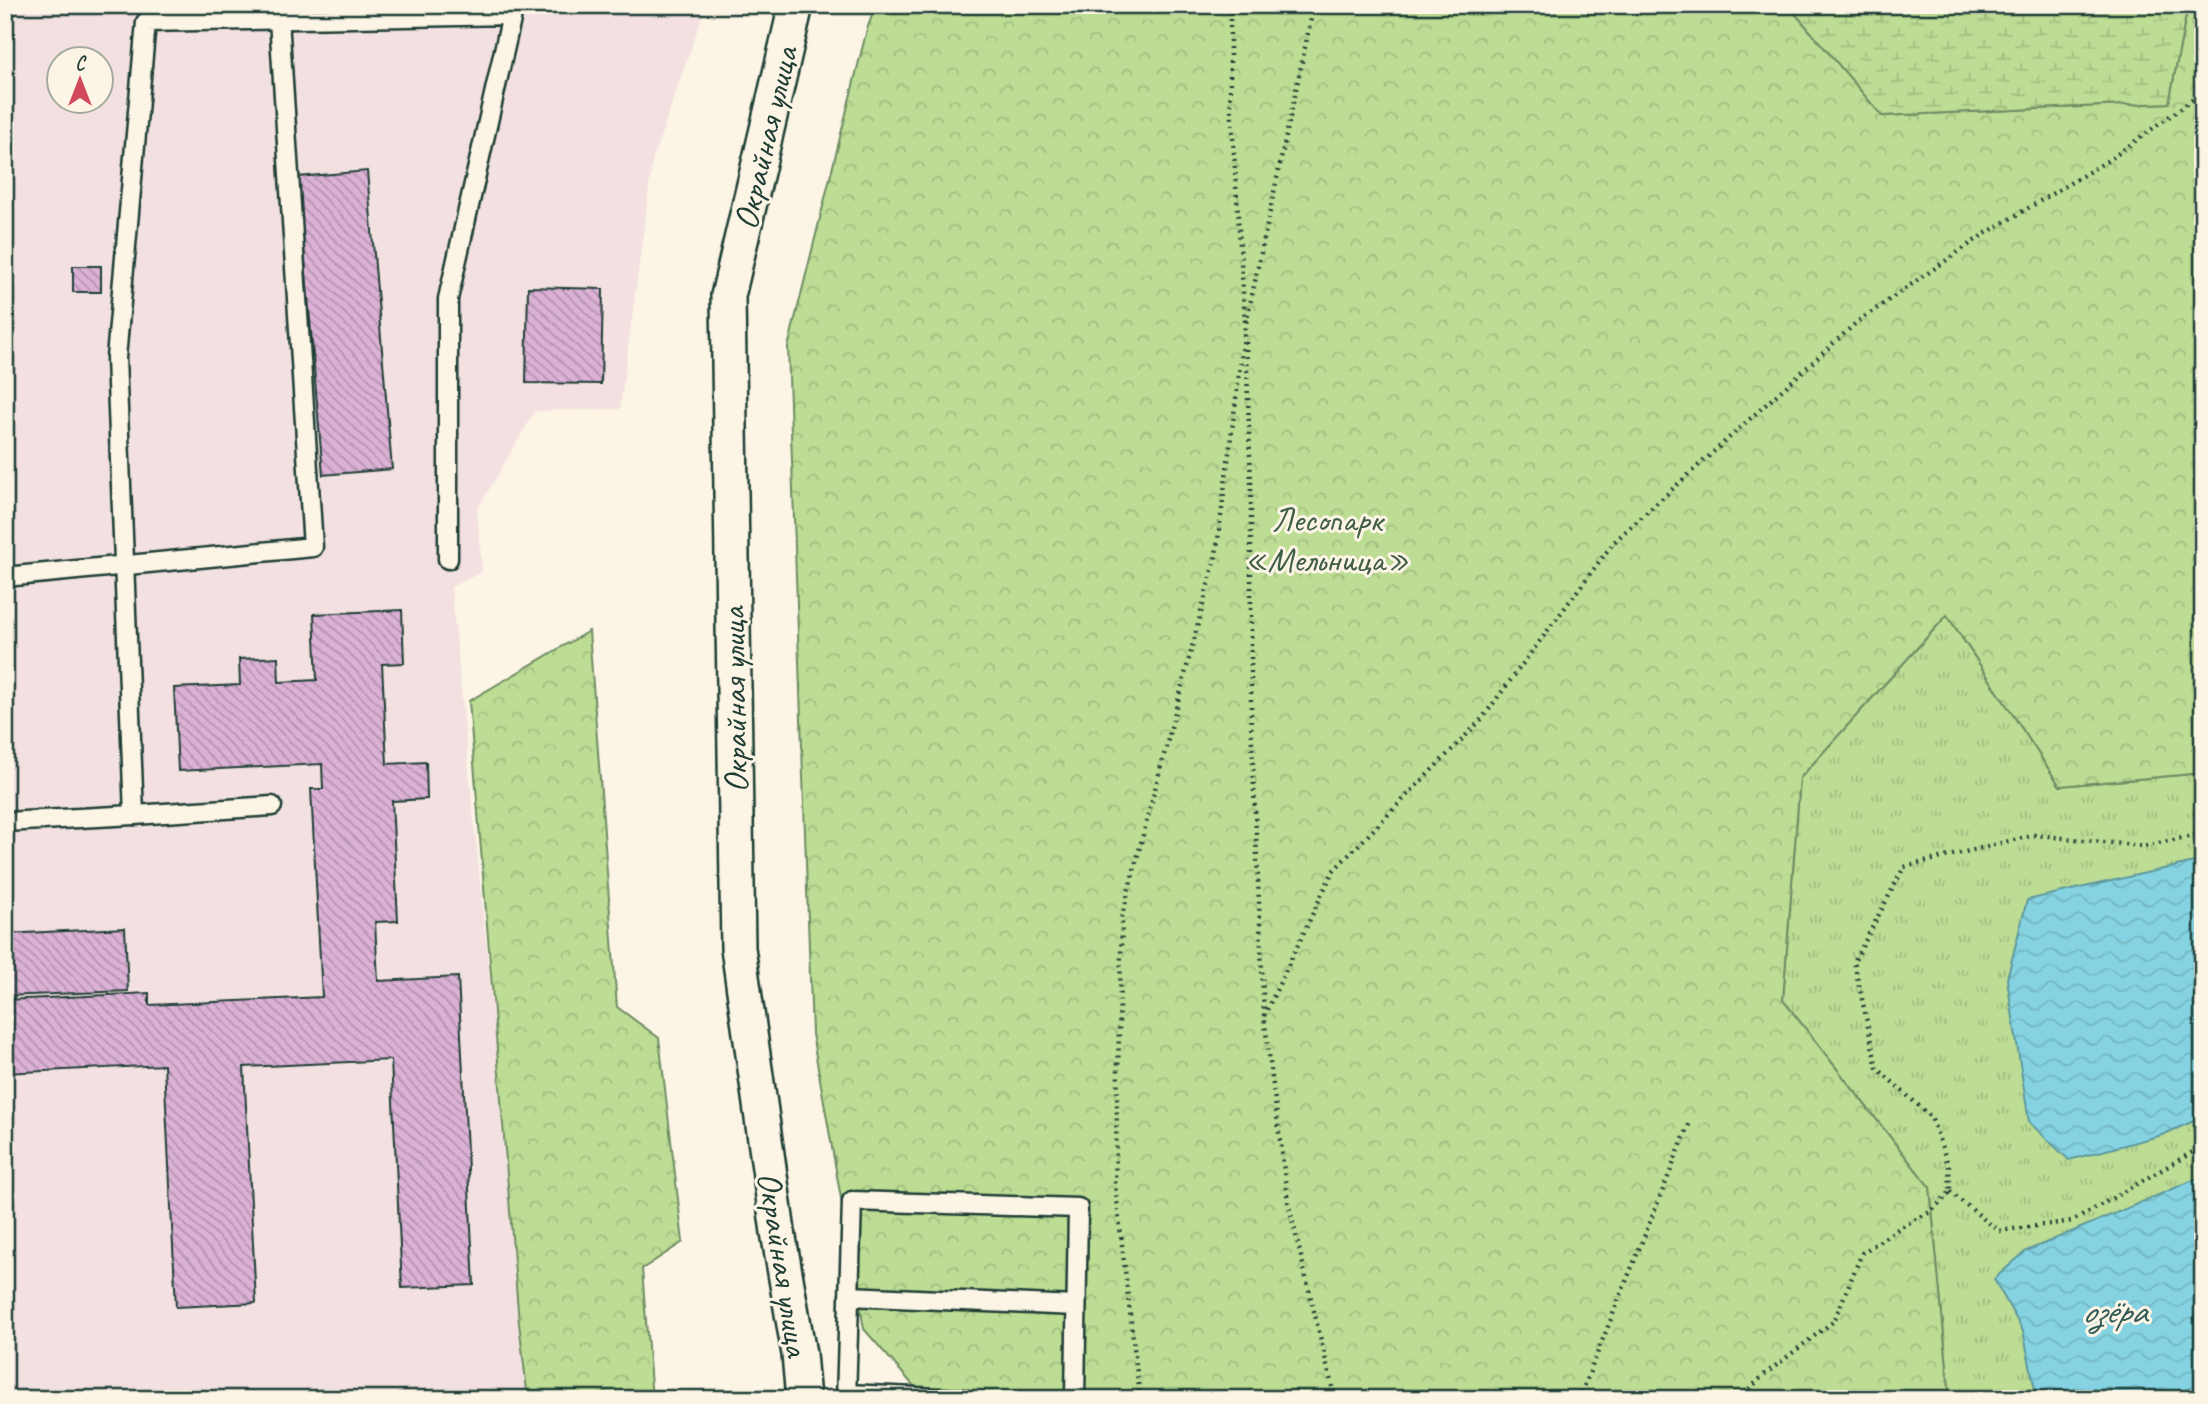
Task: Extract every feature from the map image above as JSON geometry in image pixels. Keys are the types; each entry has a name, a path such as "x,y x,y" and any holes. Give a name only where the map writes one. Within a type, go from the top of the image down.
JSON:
{"street":[{"name":"Окрайная улица","path":"796,5 728,296 738,948 778,1232 799,1354 803,1399"}],"lane":[{"path":"134,815 116,358 146,22 512,15 449,299 449,559"},
{"path":"5,577 313,547 279,19"},
{"path":"5,822 272,807"},
{"path":"963,1399 846,1396 852,1201 1078,1208 1075,1399"},
{"path":"849,1296 1076,1306"}],"path":[{"path":"1230,5 1230,91 1245,328 1251,483 1251,722 1264,1016 1288,1202 1335,1399"},
{"path":"1140,1399 1115,1185 1122,916 1216,555 1245,328 1314,5"},
{"path":"1264,1016 1333,871 1480,721 1614,542 1857,322 1983,234 2112,158 2203,92"},
{"path":"1739,1399 1765,1374 1834,1321 1862,1253 1901,1227 1932,1211 1950,1192 1949,1167 1931,1117 1877,1068 1854,962 1904,867 2034,835 2143,846 2203,834"},
{"path":"1579,1399 1690,1122"},
{"path":"1950,1192 1999,1231 2073,1222 2203,1146"}],"shaded area":[{"path":"5,5 706,5 653,158 620,409 535,411 477,510 482,572 451,587 531,1399 5,1399"}],"green space":[{"name":"Лесопарк «Мельница»","path":"876,5 1788,5 1883,116 2169,103 2188,5 2203,5 2203,773 2060,786 1947,615 1800,778 1783,1000 1930,1188 1950,1399 925,1399 864,1329 812,1034 788,347 867,29"},
{"path":"1788,5 2188,5 2169,103 1882,116"},
{"path":"1947,615 2060,786 2203,773 2203,1399 1950,1399 1930,1188 1783,1000 1800,778"},
{"path":"589,631 617,1007 659,1038 683,1242 642,1269 652,1399 528,1399 519,1323 469,701"}],"water":[{"path":"2203,860 2203,1117 2162,1135 2069,1160 2029,1122 2007,979 2027,900"},
{"name":"озёра","path":"2203,1176 2203,1399 2037,1399 2023,1331 1994,1279 2026,1251"}],"building":[{"path":"367,171 392,469 323,475 298,177"},
{"path":"73,266 101,266 101,292 73,292"},
{"path":"528,287 603,289 601,384 526,383"},
{"path":"402,610 404,663 382,664 387,764 426,762 427,799 392,801 398,921 375,922 378,981 458,977 474,1285 402,1288 391,1060 244,1067 256,1303 176,1307 164,1065 5,1073 5,1000 149,993 149,1005 322,997 311,789 323,789 322,764 178,771 174,688 240,685 239,659 278,657 279,682 317,680 314,614"},
{"path":"125,928 128,991 5,996 5,934"}]}
